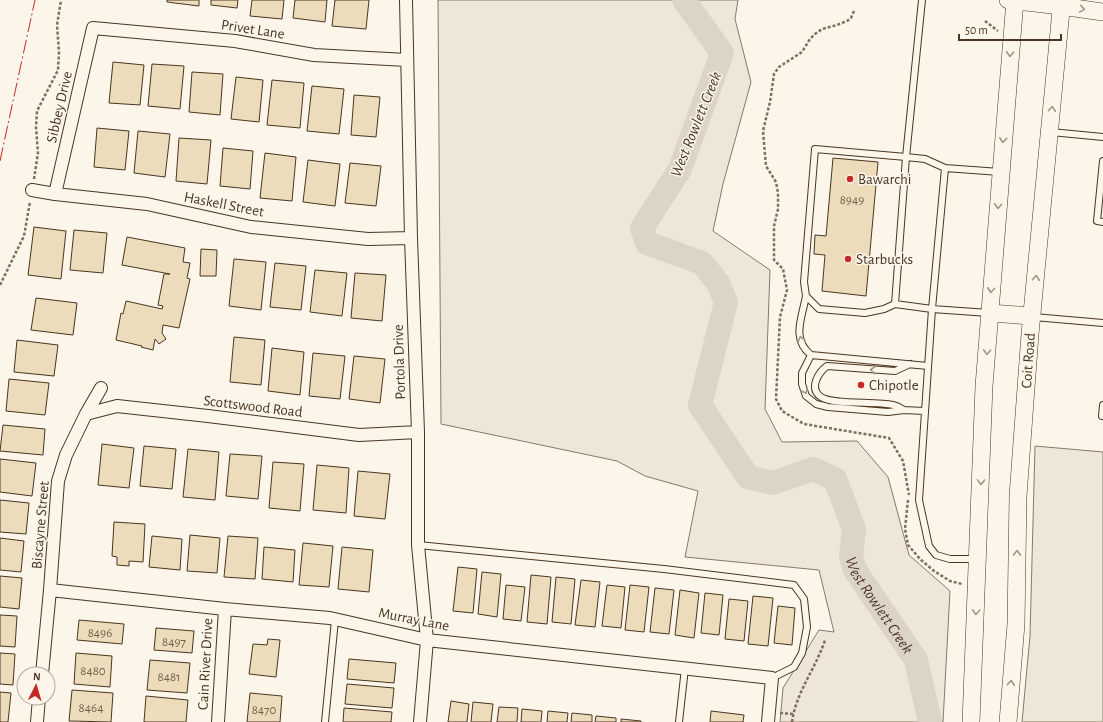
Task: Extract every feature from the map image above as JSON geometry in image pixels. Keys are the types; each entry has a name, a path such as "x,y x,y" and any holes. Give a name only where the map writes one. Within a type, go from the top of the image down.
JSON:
{"main road":[{"path":"971,722 984,386 1012,0 1062,3 1103,12"},
{"name":"Coit Road","path":"1008,722 1017,597 1018,496 1032,316 1062,3"},
{"path":"990,313 1032,316"}],"street":[{"name":"Portola Drive","path":"406,0 411,238 418,432 418,545 427,640 420,722"},
{"name":"Privet Lane","path":"93,28 235,41 314,55 407,60"},
{"name":"Sibbey Drive","path":"55,194 93,28"},
{"name":"Haskell Street","path":"32,190 147,204 250,227 368,239 411,238"},
{"name":"Biscayne Street","path":"43,666 58,481 66,455 86,414 101,388"},
{"name":"Scottswood Road","path":"86,414 117,406 360,435 418,432"},
{"name":"Murray Lane","path":"50,590 335,620 427,640 772,678"},
{"name":"Cain River Drive","path":"218,722 225,609"},
{"path":"768,722 772,678"},
{"path":"37,722 38,706"}],"lane":[{"path":"895,304 906,157 922,0"},
{"path":"1049,132 1103,137"},
{"path":"928,366 811,355 804,349 800,342 799,332 806,296 804,282 815,149 925,159 945,168 1000,172"},
{"path":"1103,161 1097,221 1103,222"},
{"path":"945,168 924,411 919,500 929,546 936,555 950,559 978,560"},
{"path":"806,296 819,309 865,313 884,309 895,304 932,309 990,313"},
{"path":"1032,316 1103,323"},
{"path":"811,355 802,374 802,384 806,396 816,404 828,407 888,412 904,410 924,411"},
{"path":"904,410 892,405 832,400 821,397 817,392 815,385 816,378 822,370 828,366 895,371 910,364"},
{"path":"1103,405 1103,416"},
{"path":"418,545 664,569 794,585 804,599 807,626 802,653 794,667 772,678"},
{"path":"325,722 335,620"},
{"path":"679,722 685,668"}],"path":[{"path":"0,285 24,236 38,153 36,127 38,111 58,70 59,52 57,25 62,0"},
{"path":"985,21 999,31"},
{"path":"792,722 793,714 802,688 820,656 825,640"}],"shaded area":[{"path":"438,0 738,0 735,19 751,82 723,184 713,231 770,270 765,409 782,442 857,441 888,477 909,555 950,591 943,722 780,722 783,688 819,630 834,632 819,570 685,557 698,491 645,476 617,461 441,424"},
{"path":"1035,446 1103,452 1103,722 1022,722 1030,636"}],"building":[{"path":"167,0 199,0 199,6 167,2"},
{"path":"211,0 238,0 237,8 211,5"},
{"path":"252,0 284,0 282,19 250,16"},
{"path":"295,0 327,0 325,22 293,18"},
{"path":"335,0 369,0 366,29 332,26"},
{"path":"113,62 144,65 140,105 109,103"},
{"path":"152,64 184,66 180,109 148,106"},
{"path":"192,72 223,74 220,115 189,112"},
{"path":"236,77 263,80 259,122 231,119"},
{"path":"272,80 304,83 300,128 267,125"},
{"path":"312,86 344,89 339,134 307,131"},
{"path":"354,95 380,97 376,137 351,135"},
{"path":"97,128 129,131 125,170 94,167"},
{"path":"138,131 170,134 165,177 134,173"},
{"path":"179,138 211,140 207,184 176,181"},
{"path":"223,148 253,151 250,189 220,186"},
{"path":"265,153 296,157 292,201 260,198"},
{"path":"833,158 878,162 866,296 822,291 825,255 814,254 815,235 826,236"},
{"path":"308,160 340,164 335,206 303,202"},
{"path":"350,163 381,166 376,206 345,203"},
{"path":"34,227 66,231 61,279 28,275"},
{"path":"74,230 107,233 103,273 70,270"},
{"path":"127,237 185,248 183,262 190,263 187,278 190,279 179,328 163,325 162,333 166,339 159,344 155,339 153,350 116,340 121,313 123,314 126,301 162,309 163,306 158,305 164,274 170,274 122,265"},
{"path":"201,249 217,250 216,276 200,276"},
{"path":"234,259 266,262 261,310 229,306"},
{"path":"275,263 306,266 301,310 270,307"},
{"path":"315,270 347,273 342,316 310,312"},
{"path":"355,273 386,275 382,321 351,318"},
{"path":"36,298 77,303 73,335 31,330"},
{"path":"234,337 265,340 261,385 230,382"},
{"path":"17,340 58,345 54,376 14,372"},
{"path":"272,348 304,352 300,395 268,391"},
{"path":"313,353 345,356 340,399 309,396"},
{"path":"354,356 385,359 380,403 349,399"},
{"path":"9,379 49,383 45,415 6,411"},
{"path":"3,425 45,429 43,455 0,451"},
{"path":"102,444 134,448 129,488 98,485"},
{"path":"144,446 176,449 172,489 140,486"},
{"path":"188,449 219,452 215,500 183,497"},
{"path":"230,454 262,456 258,499 226,496"},
{"path":"0,459 36,463 32,496 0,492"},
{"path":"273,462 304,464 300,511 269,508"},
{"path":"317,465 349,468 346,513 313,510"},
{"path":"358,471 390,474 385,519 354,516"},
{"path":"0,500 29,503 26,534 0,532"},
{"path":"114,522 145,524 143,562 129,561 129,566 117,565 117,557 112,556"},
{"path":"190,535 220,538 217,573 187,571"},
{"path":"152,536 182,539 180,570 149,567"},
{"path":"228,536 258,538 255,579 224,577"},
{"path":"0,538 24,541 21,572 0,570"},
{"path":"303,543 333,546 329,587 299,585"},
{"path":"264,547 295,550 293,582 262,579"},
{"path":"342,547 373,550 369,592 338,589"},
{"path":"458,567 477,569 473,613 453,611"},
{"path":"482,572 501,574 497,617 478,614"},
{"path":"531,575 551,577 547,624 527,622"},
{"path":"0,576 22,578 19,609 0,607"},
{"path":"556,577 575,579 571,624 552,622"},
{"path":"581,580 600,582 595,627 575,625"},
{"path":"506,585 525,587 521,621 503,619"},
{"path":"607,585 625,587 621,628 602,626"},
{"path":"630,585 649,587 644,632 625,630"},
{"path":"655,588 674,590 669,634 650,632"},
{"path":"680,590 699,593 694,638 675,635"},
{"path":"705,593 723,595 719,635 701,633"},
{"path":"753,596 773,598 768,646 748,644"},
{"path":"729,599 748,601 744,641 725,639"},
{"path":"778,606 795,608 792,645 774,643"},
{"path":"0,615 17,616 15,647 0,646"},
{"path":"79,620 124,624 122,644 77,640"},
{"path":"156,628 194,631 192,653 154,650"},
{"path":"268,639 280,640 276,677 249,674 253,644 267,645"},
{"path":"0,653 15,654 13,685 0,684"},
{"path":"76,653 112,656 110,687 74,684"},
{"path":"349,659 396,663 394,683 347,679"},
{"path":"150,660 190,663 187,693 147,690"},
{"path":"347,684 394,688 392,708 345,704"},
{"path":"72,690 113,693 111,722 69,721"},
{"path":"0,692 11,693 8,722 0,722"},
{"path":"250,693 282,696 280,722 247,722"},
{"path":"146,696 188,700 186,722 144,722"},
{"path":"451,701 469,704 467,722 448,722"},
{"path":"473,702 493,704 491,722 471,722"},
{"path":"499,707 518,708 517,722 497,722"},
{"path":"344,708 392,712 391,722 343,722"},
{"path":"522,709 542,711 541,722 521,722"},
{"path":"548,711 568,713 567,722 547,722"},
{"path":"711,711 744,715 743,722 710,722"},
{"path":"572,713 592,715 592,722 571,722"},
{"path":"596,716 616,718 616,722 595,722"},
{"path":"621,719 641,721 641,722 621,722"}],"waterway":[{"name":"West Rowlett Creek","path":"684,0 722,53 680,169 642,228 647,243 702,263 718,283 726,302 700,405 748,477 773,483 813,469 835,479 854,529 851,556 855,570 916,660 930,722"}],"power":[{"path":"0,161 35,0"}],"place":[{"name":"Bawarchi","path":"850,179"},
{"name":"Starbucks","path":"848,259"},
{"name":"Chipotle","path":"861,385"}]}
